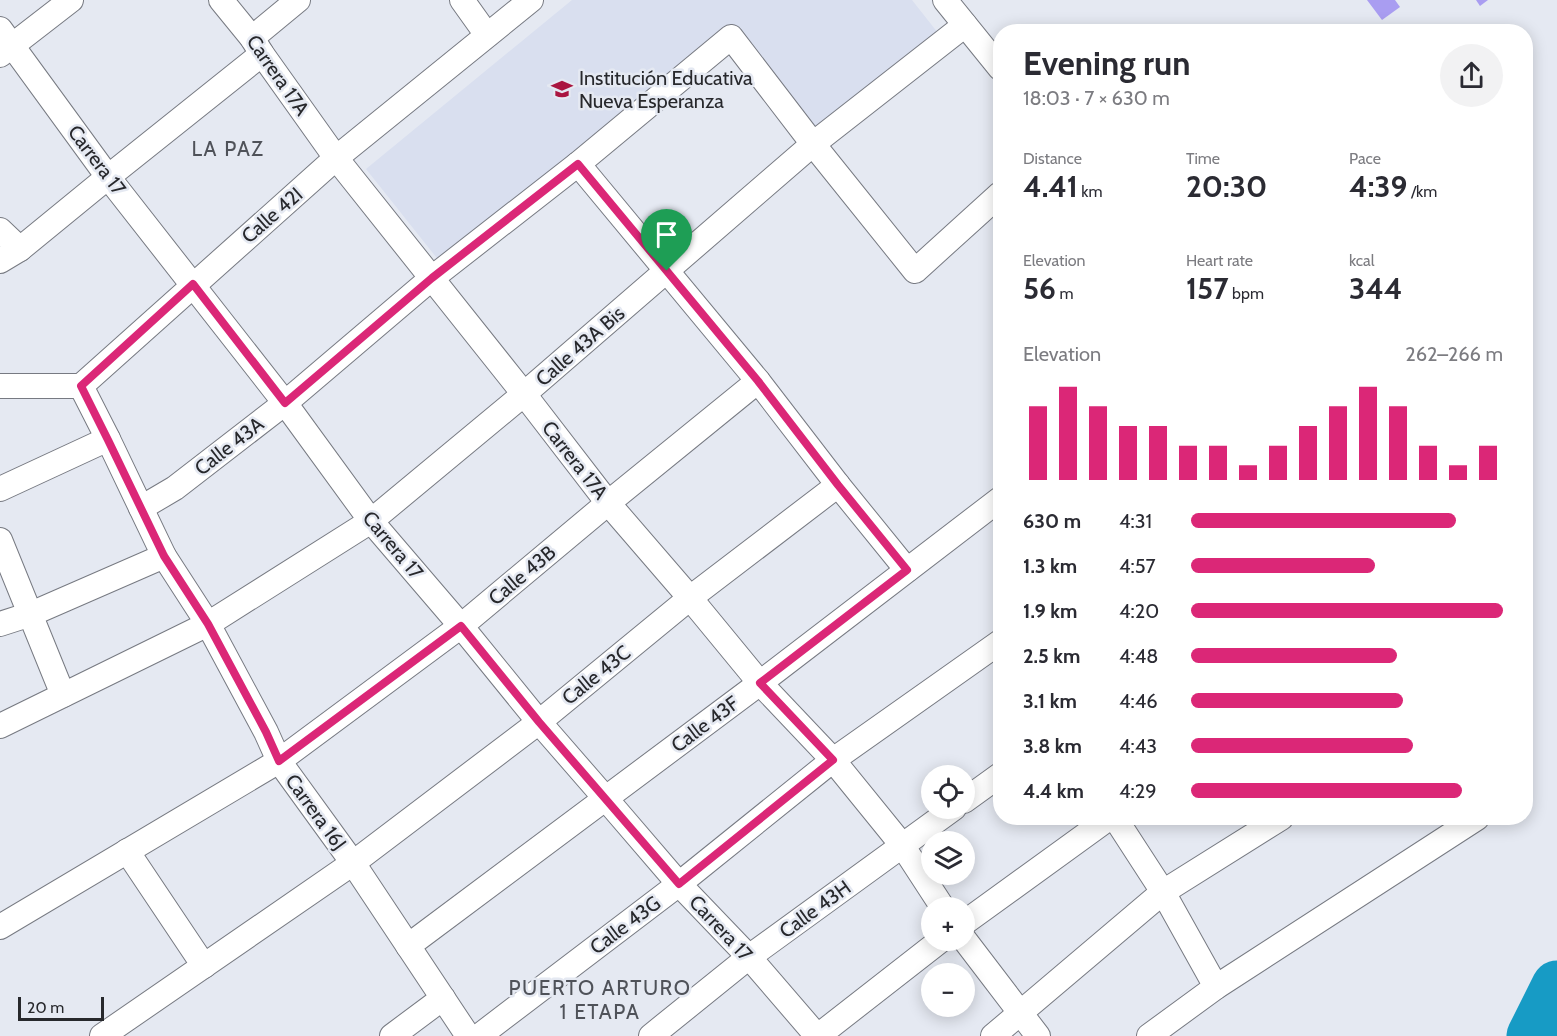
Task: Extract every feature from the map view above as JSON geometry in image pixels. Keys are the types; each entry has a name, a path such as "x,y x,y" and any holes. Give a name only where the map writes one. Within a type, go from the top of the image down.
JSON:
{"street":[{"path":"4,43 70,0"},
{"name":"Carrera 17A","path":"221,0 257,46 336,158 608,503 760,683 833,760 902,846 936,897"},
{"path":"0,230 10,255 108,177 257,46 298,0"},
{"path":"462,0 487,35"},
{"name":"Calle 42I","path":"81,386 336,158 531,0"},
{"path":"945,0 993,59"},
{"name":"Calle 43A Bis","path":"208,624 371,521 524,394 813,144 965,25"},
{"name":"Calle 43A","path":"141,508 175,488 285,403 432,278 578,164 731,37 813,144"},
{"name":"Carrera 17","path":"4,43 285,403 371,521 539,722 679,884 749,957 818,1036"},
{"path":"813,144 915,271 993,200"},
{"path":"578,164 758,381 907,570"},
{"name":"Calle 43B","path":"0,927 279,761 461,626 758,381"},
{"path":"0,386 81,386"},
{"name":"Carrera 16J","path":"81,386 164,556 208,624 266,732 279,761 353,863 468,1036"},
{"path":"0,489 108,440"},
{"name":"Calle 43C","path":"102,1036 353,863 539,722 690,598 838,485"},
{"name":"Calle 43F","path":"408,946 760,683 993,504"},
{"path":"0,540 63,695"},
{"path":"0,624 31,614 164,556"},
{"path":"0,726 208,624"},
{"name":"Calle 43G","path":"479,1036 679,884 833,760 993,647"},
{"path":"975,793 993,780"},
{"name":"Calle 43H","path":"651,1036 749,957 939,819"},
{"path":"975,915 1099,825"},
{"path":"1120,825 1163,892 1216,987"},
{"path":"993,1036 1163,892 1270,825"},
{"path":"1149,1036 1216,987 1466,825"},
{"path":"127,851 204,966"},
{"path":"818,1036 927,951"},
{"path":"974,951 1038,1036"},
{"path":"392,1036 443,998"}],"shaded area":[{"name":"Institución Educativa Nueva Esperanza","path":"572,0 912,0 938,33 820,135 739,44 440,262 366,169"}],"building":[{"path":"1367,0 1395,0 1400,7 1382,20"},
{"path":"1476,0 1488,0 1480,6"}],"waterway":[{"path":"1532,1036 1557,986"}],"place":[{"name":"Institución Educativa Nueva Esperanza","path":"562,89"}],"district":[{"name":"LA PAZ","path":"228,149"},
{"name":"PUERTO ARTURO 1 ETAPA","path":"600,1000"}],"route":[{"path":"578,164 667,271 758,381 907,570 760,683 833,760 679,884 539,722 461,626 279,761 266,732 208,624 164,556 81,386 193,284 285,403 432,278 578,164"}]}
